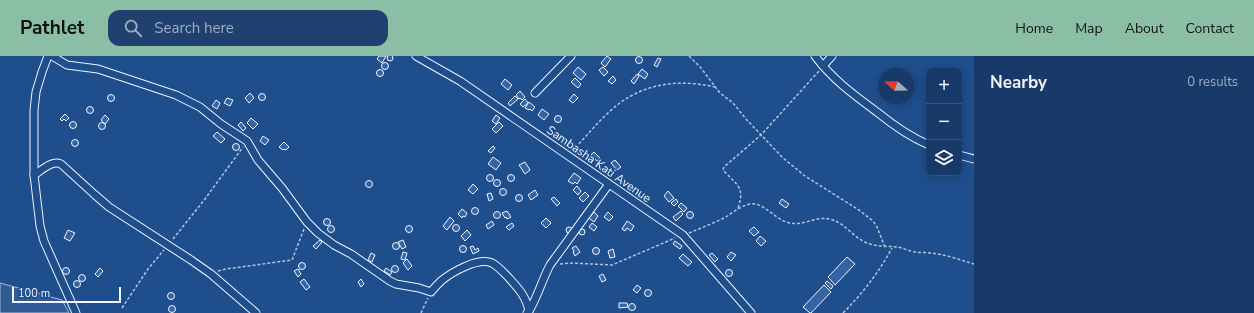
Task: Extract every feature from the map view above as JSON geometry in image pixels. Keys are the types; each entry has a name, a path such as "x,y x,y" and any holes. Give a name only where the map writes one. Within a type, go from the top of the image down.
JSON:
{"street":[{"path":"48,56 36,92 34,110 34,175 40,226 44,240 76,313"},
{"path":"52,56 67,64 98,69 113,74 188,100 200,107 247,142 258,160 282,188 307,222 326,240 351,254 390,281 396,284 420,288 431,292 441,281 453,273 476,262 484,261 492,263 499,268 517,286 525,298 528,312"},
{"name":"Sambasha Kati Avenue","path":"416,56 460,81 683,235 751,313"},
{"path":"535,93 571,56"},
{"path":"815,56 836,80 852,94 891,123 926,143"},
{"path":"823,66 832,56"},
{"path":"962,156 974,159"},
{"path":"34,175 52,163 58,163 109,206 211,274 256,313"},
{"path":"528,312 539,292 550,265 608,184"}],"path":[{"path":"689,56 701,68 715,87 733,103 783,158 805,176 867,215 877,227 885,247"},
{"path":"737,209 741,195 740,189 723,170 724,167 761,135 823,66"},
{"path":"568,156 617,104 638,92 659,85 679,82 697,83 715,87"},
{"path":"122,308 148,269 201,204 247,142"},
{"path":"550,265 572,263 612,265 714,222 737,209 750,204 760,205 782,221 797,224 820,218 833,220 840,223 862,241 872,245 942,255 974,264"},
{"path":"211,274 226,269 292,260 307,222"},
{"path":"843,313 876,276 892,247"},
{"path":"421,313 431,292"}],"shaded area":[{"path":"0,283 62,300 69,313 0,313"}],"building":[{"path":"390,55 393,58 390,61 387,58"},
{"path":"379,56 386,56 382,63 377,59"},
{"path":"607,56 611,59 605,67 601,63"},
{"path":"639,57 642,60 639,63 636,60"},
{"path":"658,58 661,59 657,67 654,65"},
{"path":"385,63 388,66 385,69 382,66"},
{"path":"578,67 586,74 581,80 573,73"},
{"path":"603,67 608,72 604,76 599,70"},
{"path":"642,69 648,74 645,79 638,74"},
{"path":"380,70 383,73 380,76 377,73"},
{"path":"637,74 639,76 634,84 631,81"},
{"path":"613,76 616,80 612,84 608,81"},
{"path":"575,78 581,84 578,88 571,82"},
{"path":"505,79 512,85 508,90 501,84"},
{"path":"520,91 525,97 522,100 516,95"},
{"path":"250,93 254,98 249,103 245,98"},
{"path":"262,94 265,97 262,100 259,97"},
{"path":"574,94 578,98 573,103 569,100"},
{"path":"111,95 114,98 111,101 108,98"},
{"path":"515,96 518,99 510,106 508,103"},
{"path":"227,98 233,100 230,106 224,103"},
{"path":"525,99 528,103 523,107 520,104"},
{"path":"216,100 220,103 217,109 212,106"},
{"path":"529,102 535,107 532,111 525,108"},
{"path":"90,107 93,110 90,113 87,110"},
{"path":"542,109 549,114 544,120 538,115"},
{"path":"65,114 69,118 66,121 64,119 62,121 60,119"},
{"path":"105,115 109,119 105,124 101,120"},
{"path":"496,115 500,118 496,124 492,121"},
{"path":"558,116 561,119 558,122 555,119"},
{"path":"251,118 258,124 253,129 247,123"},
{"path":"73,122 76,125 73,128 70,125"},
{"path":"241,122 246,128 243,131 238,125"},
{"path":"499,122 503,126 496,133 492,129"},
{"path":"102,123 105,126 102,129 99,126"},
{"path":"217,132 225,139 221,143 213,136"},
{"path":"263,136 269,140 265,145 260,141"},
{"path":"75,140 78,143 75,146 72,143"},
{"path":"284,142 289,147 286,150 279,147"},
{"path":"236,144 239,147 236,150 233,147"},
{"path":"493,146 495,148 491,153 488,151"},
{"path":"594,152 600,158 597,161 591,155"},
{"path":"493,157 501,163 496,170 488,164"},
{"path":"615,160 621,167 617,170 611,163"},
{"path":"525,162 530,170 525,174 519,165"},
{"path":"574,173 581,178 577,184 575,182 573,184 568,181"},
{"path":"490,175 493,178 490,181 487,178"},
{"path":"511,175 514,178 511,181 508,178"},
{"path":"497,180 500,183 497,186 494,183"},
{"path":"369,181 372,184 369,187 366,184"},
{"path":"473,184 478,189 473,194 468,190"},
{"path":"577,186 581,191 578,195 573,190"},
{"path":"503,189 506,192 503,195 500,192"},
{"path":"535,190 538,195 531,200 528,195"},
{"path":"668,191 674,198 669,202 664,196"},
{"path":"585,192 589,196 583,202 579,198"},
{"path":"491,193 493,199 489,201 487,194"},
{"path":"519,195 522,198 519,201 516,198"},
{"path":"554,197 560,203 557,206 551,199"},
{"path":"676,199 678,202 674,206 671,203"},
{"path":"782,199 789,204 786,208 779,203"},
{"path":"681,203 687,208 684,212 678,206"},
{"path":"475,208 478,211 475,214 472,211"},
{"path":"462,209 467,213 465,217 463,216 462,218 458,214"},
{"path":"507,211 511,217 507,219 502,213"},
{"path":"681,211 683,214 676,221 673,217"},
{"path":"497,212 500,215 497,218 494,215"},
{"path":"594,212 598,216 594,222 589,218"},
{"path":"608,212 613,217 609,221 604,217"},
{"path":"690,212 693,215 690,218 687,215"},
{"path":"450,217 454,221 447,230 443,226"},
{"path":"546,218 551,223 546,228 541,223"},
{"path":"327,219 330,222 327,225 324,222"},
{"path":"492,221 494,225 488,229 486,225"},
{"path":"627,221 634,226 631,231 627,228 625,231 622,229"},
{"path":"512,223 514,226 509,230 506,227"},
{"path":"592,223 597,227 594,231 589,227"},
{"path":"456,225 459,228 456,231 453,228"},
{"path":"331,226 334,229 331,232 328,229"},
{"path":"409,226 412,229 409,232 406,229"},
{"path":"569,227 572,230 569,233 566,230"},
{"path":"754,227 759,232 754,236 749,231"},
{"path":"582,229 585,232 582,235 579,232"},
{"path":"68,230 75,233 70,241 64,238"},
{"path":"467,230 471,235 465,241 461,236"},
{"path":"760,236 766,241 761,246 756,241"},
{"path":"320,240 322,242 316,249 313,246"},
{"path":"403,240 406,247 402,249 398,242"},
{"path":"675,241 682,246 680,249 673,244"},
{"path":"396,243 399,246 396,249 393,246"},
{"path":"463,246 466,249 463,252 460,249"},
{"path":"473,246 475,250 478,248 479,251 473,254 470,247"},
{"path":"576,246 580,252 575,256 572,248"},
{"path":"596,248 599,251 596,254 593,251"},
{"path":"613,249 615,257 610,258 608,251"},
{"path":"403,252 407,253 405,260 401,259"},
{"path":"731,252 736,255 731,261 727,257"},
{"path":"371,253 375,255 372,262 368,260"},
{"path":"712,253 718,259 715,262 709,255"},
{"path":"683,254 692,262 688,266 679,258"},
{"path":"847,257 855,264 835,285 828,277"},
{"path":"407,259 412,266 408,270 403,263"},
{"path":"302,263 305,266 302,269 299,266"},
{"path":"395,266 398,269 395,272 392,269"},
{"path":"66,268 69,271 66,274 63,271"},
{"path":"100,268 103,271 98,277 95,274"},
{"path":"386,268 392,272 390,275 384,271"},
{"path":"298,269 301,274 298,277 294,271"},
{"path":"729,270 732,273 729,276 726,273"},
{"path":"603,274 606,280 602,282 599,276"},
{"path":"82,275 85,278 82,281 79,278"},
{"path":"304,279 310,287 306,290 300,282"},
{"path":"361,279 364,284 361,287 358,282"},
{"path":"77,281 80,284 77,287 74,284"},
{"path":"827,281 833,286 831,289 825,283"},
{"path":"637,285 641,288 637,293 633,290"},
{"path":"824,285 831,292 810,313 803,307"},
{"path":"648,290 651,293 648,296 645,293"},
{"path":"171,293 174,296 171,299 168,296"},
{"path":"619,303 627,303 628,307 619,308"},
{"path":"632,304 635,307 632,310 629,307"},
{"path":"172,306 175,309 172,312 169,309"}]}
